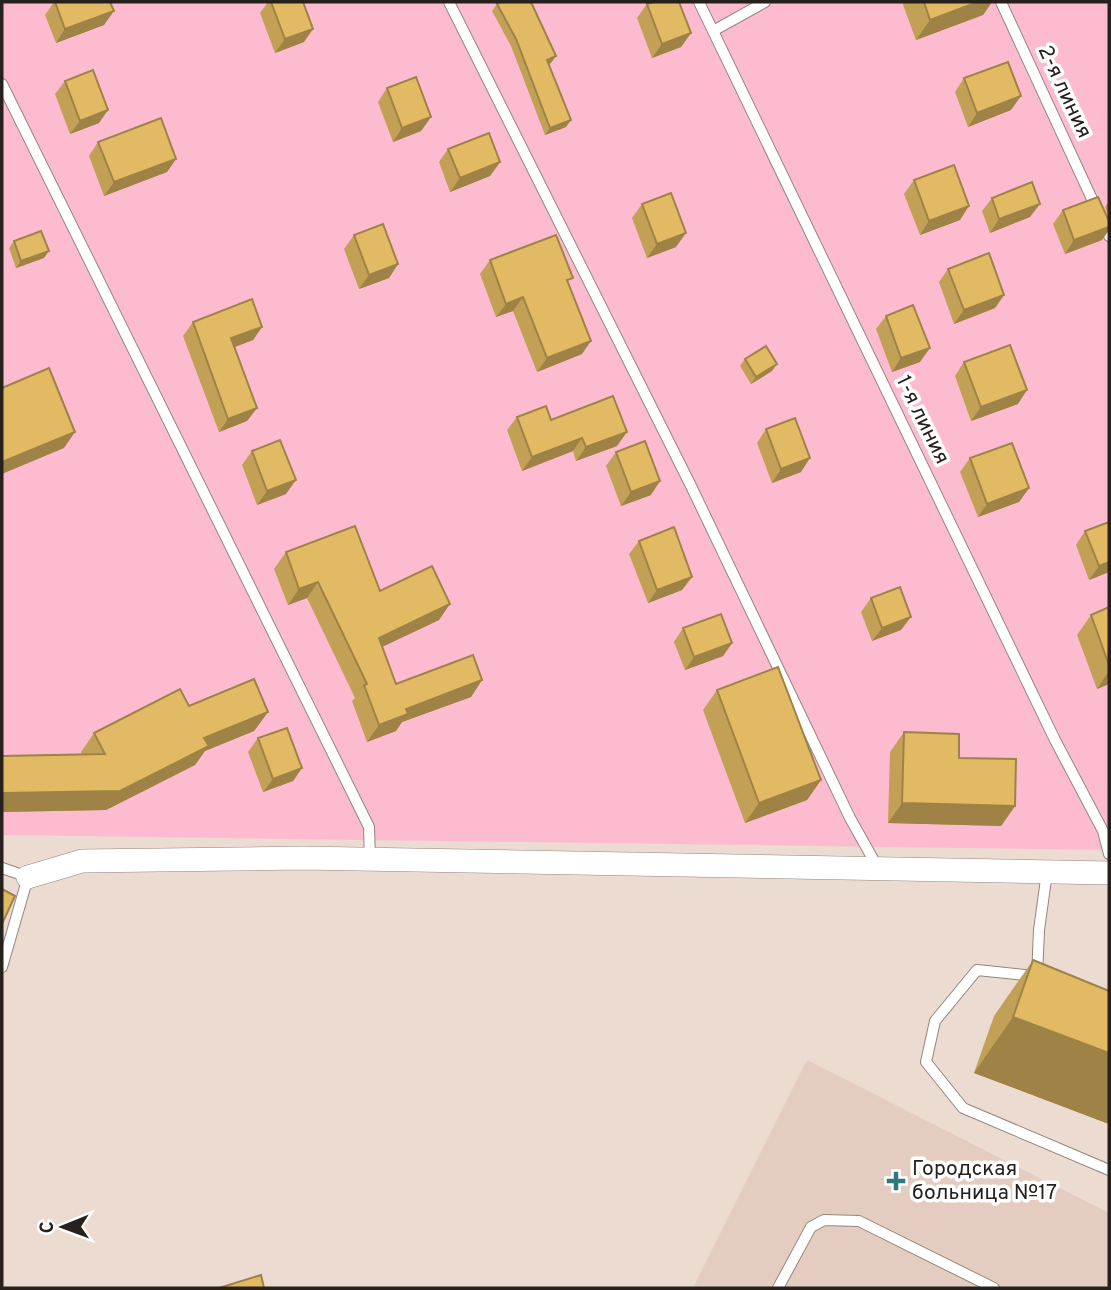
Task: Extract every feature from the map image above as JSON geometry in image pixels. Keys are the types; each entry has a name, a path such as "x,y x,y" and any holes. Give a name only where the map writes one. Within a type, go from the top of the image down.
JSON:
{"street":[{"path":"28,877 82,861 370,860 1109,873"}],"lane":[{"path":"449,2 691,486 850,818 880,871"},
{"name":"1-я линия","path":"699,2 1049,728 1103,831 1109,853"},
{"path":"713,31 765,2"},
{"name":"2-я линия","path":"1001,2 1109,236"},
{"path":"2,84 369,827 370,860"},
{"path":"2,868 28,877 2,967"},
{"path":"1047,872 1039,930 1042,979 977,970 935,1021 926,1062 964,1108 1109,1170"},
{"path":"778,1288 811,1227 836,1219 859,1221 994,1288"}],"shaded area":[{"path":"2,2 1109,2 1109,850 2,835"},
{"name":"Городская больница №17","path":"807,1060 1109,1213 1109,1288 693,1288"}],"building":[{"path":"55,2 110,2 114,11 65,29"},
{"path":"271,2 303,2 313,29 285,39"},
{"path":"531,2 556,56 547,60 571,120 550,128 516,39 497,4"},
{"path":"679,2 691,33 662,44 647,4"},
{"path":"924,2 978,2 930,20"},
{"path":"1008,62 1021,96 977,113 964,78"},
{"path":"93,70 108,110 80,121 65,81"},
{"path":"416,77 431,117 402,128 387,88"},
{"path":"161,118 176,159 114,182 98,142"},
{"path":"489,133 500,162 460,178 448,149"},
{"path":"954,165 969,206 929,221 914,180"},
{"path":"1032,182 1040,204 999,219 992,198"},
{"path":"671,193 686,233 657,244 642,204"},
{"path":"1098,197 1109,227 1074,240 1063,210"},
{"path":"383,224 398,264 369,275 354,235"},
{"path":"41,231 49,251 21,261 14,241"},
{"path":"556,235 573,278 567,280 591,341 547,358 523,297 506,304 490,260"},
{"path":"989,253 1004,295 964,310 948,269"},
{"path":"252,299 262,327 231,338 257,408 228,419 193,322"},
{"path":"913,305 930,348 901,358 886,316"},
{"path":"1010,345 1027,390 981,407 964,362"},
{"path":"766,346 777,364 756,377 745,359"},
{"path":"49,368 75,432 2,462 2,388"},
{"path":"613,396 627,432 586,447 582,438 532,457 517,417 546,406 551,420"},
{"path":"795,418 810,458 781,469 766,429"},
{"path":"280,440 296,480 267,491 252,451"},
{"path":"645,441 660,481 631,492 616,452"},
{"path":"1012,443 1029,488 987,504 970,458"},
{"path":"1109,522 1109,562 1099,566 1085,531"},
{"path":"355,526 380,591 432,566 450,604 379,638 396,684 473,655 482,680 406,709 408,714 379,725 364,685 367,684 318,582 299,589 286,552"},
{"path":"674,527 692,577 657,590 639,541"},
{"path":"900,587 911,617 882,628 871,598"},
{"path":"1109,607 1109,665 1091,615"},
{"path":"721,614 732,643 694,657 683,628"},
{"path":"778,667 821,780 759,803 717,690"},
{"path":"254,679 268,712 204,738 209,746 120,791 2,793 2,756 105,754 94,733 180,689 189,706"},
{"path":"287,728 302,768 273,779 258,738"},
{"path":"904,732 959,734 959,758 1016,759 1015,806 902,803"},
{"path":"2,889 15,896 2,924"},
{"path":"1033,960 1109,991 1109,1053 1013,1017"},
{"path":"261,1275 264,1288 219,1288"}],"place":[{"name":"Городская больница №17","path":"896,1181"}]}
